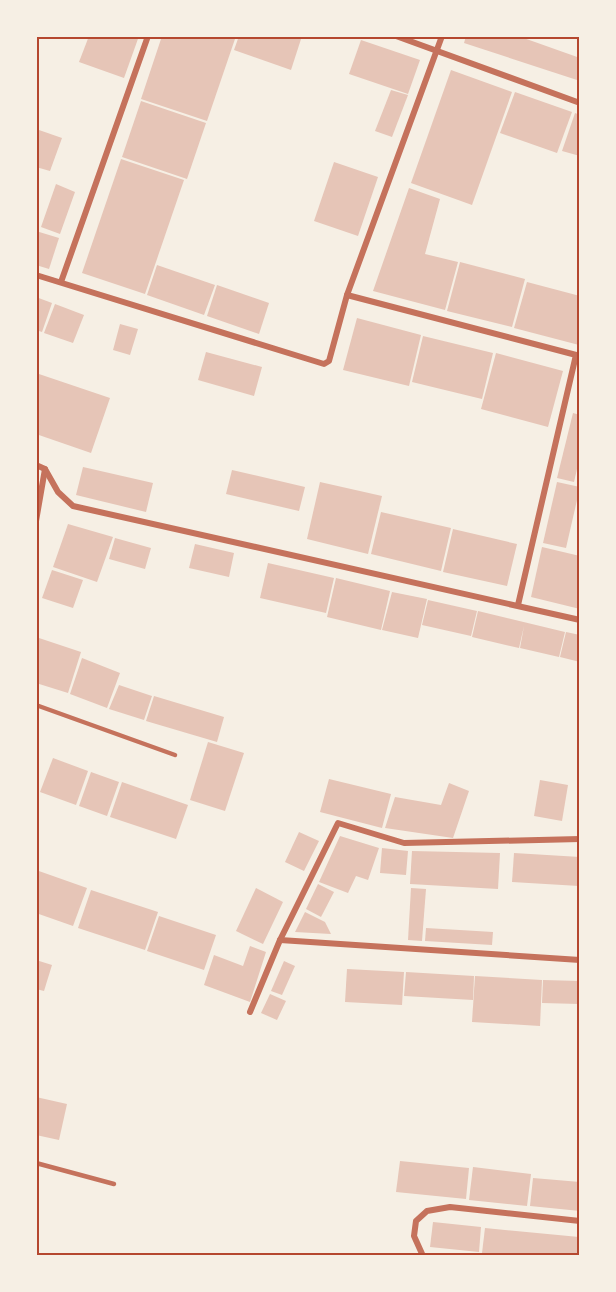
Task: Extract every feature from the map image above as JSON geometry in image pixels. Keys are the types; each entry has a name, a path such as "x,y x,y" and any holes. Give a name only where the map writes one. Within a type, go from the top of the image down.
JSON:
{"street":[{"path":"61,282 148,36"},
{"path":"396,36 580,103"},
{"path":"36,275 324,364 329,361 347,295 441,36"},
{"path":"347,295 578,355 518,605"},
{"path":"36,465 45,469 58,492 73,506 580,620"},
{"path":"36,521 45,469"},
{"path":"250,1011 280,940 338,823 404,843 580,839"},
{"path":"280,940 580,960"},
{"path":"423,1256 414,1236 416,1221 427,1211 450,1207 580,1221"}],"lane":[{"path":"36,705 175,755"},
{"path":"36,1163 114,1184"}],"building":[{"path":"89,36 139,36 124,78 79,62"},
{"path":"162,36 236,36 207,121 141,99"},
{"path":"239,36 302,36 291,70 234,50"},
{"path":"466,36 518,36 580,58 577,80 464,43"},
{"path":"361,40 420,60 408,94 349,74"},
{"path":"451,70 512,92 472,205 411,183"},
{"path":"391,90 408,95 392,137 375,131"},
{"path":"515,92 572,112 557,153 500,133"},
{"path":"141,101 206,123 187,179 122,157"},
{"path":"575,113 580,115 580,156 562,151"},
{"path":"39,130 62,138 50,171 36,167 36,139"},
{"path":"121,159 184,180 145,294 82,273"},
{"path":"334,162 378,177 358,236 314,221"},
{"path":"56,184 75,192 60,234 41,227"},
{"path":"409,188 440,199 425,254 458,262 445,310 373,291"},
{"path":"36,231 59,238 49,269 36,265"},
{"path":"460,262 525,279 512,327 447,311"},
{"path":"157,265 215,285 204,315 147,295"},
{"path":"527,282 580,296 579,345 514,328"},
{"path":"217,285 269,303 259,334 207,316"},
{"path":"36,297 52,303 42,332 36,330"},
{"path":"55,304 84,315 73,343 44,333"},
{"path":"357,318 421,335 409,386 343,370"},
{"path":"120,324 138,329 130,355 113,350"},
{"path":"423,336 493,353 482,399 412,382"},
{"path":"206,352 262,367 254,396 198,380"},
{"path":"496,353 563,371 548,427 481,409"},
{"path":"36,373 110,398 91,453 36,434"},
{"path":"573,413 580,415 580,456 574,482 557,478"},
{"path":"83,467 153,483 146,512 76,495"},
{"path":"232,470 305,487 299,511 226,494"},
{"path":"320,482 382,496 368,554 307,539"},
{"path":"557,482 580,487 566,548 543,543"},
{"path":"381,512 451,528 441,571 371,554"},
{"path":"68,524 113,537 97,582 53,567"},
{"path":"453,529 517,544 507,586 443,572"},
{"path":"115,538 151,548 145,569 109,559"},
{"path":"195,544 234,553 229,577 189,568"},
{"path":"542,547 580,556 580,609 531,597"},
{"path":"268,563 334,578 326,613 260,598"},
{"path":"52,570 83,580 73,608 42,598"},
{"path":"336,578 390,591 381,630 327,617"},
{"path":"392,592 427,599 418,638 382,630"},
{"path":"428,600 477,611 471,636 422,625"},
{"path":"478,611 565,632 559,657 520,648 524,626 519,648 472,637"},
{"path":"566,632 580,635 580,662 560,657"},
{"path":"36,637 81,652 68,693 36,683"},
{"path":"82,658 120,673 107,708 70,694"},
{"path":"119,685 152,696 144,720 109,709"},
{"path":"154,696 224,717 217,742 146,721"},
{"path":"208,742 244,753 225,811 190,800"},
{"path":"53,758 88,771 76,805 40,792"},
{"path":"91,772 119,782 107,816 79,806"},
{"path":"329,779 391,794 382,828 320,812"},
{"path":"540,780 568,785 562,821 534,816"},
{"path":"122,782 188,805 176,839 110,817"},
{"path":"449,783 469,791 453,838 385,828 395,797 441,805"},
{"path":"299,832 319,841 304,871 285,862"},
{"path":"340,836 379,848 368,880 356,876 348,893 319,882"},
{"path":"382,848 408,851 406,875 380,873"},
{"path":"412,851 500,853 498,889 410,884"},
{"path":"514,853 580,857 579,886 512,882"},
{"path":"36,870 87,888 73,926 36,913"},
{"path":"318,884 334,892 321,917 306,909"},
{"path":"256,888 283,902 263,944 236,931"},
{"path":"411,888 426,889 422,941 408,940"},
{"path":"91,890 158,912 145,950 78,928"},
{"path":"305,912 325,922 331,934 295,932"},
{"path":"159,916 216,935 204,970 147,951"},
{"path":"426,928 493,932 492,945 425,941"},
{"path":"250,946 266,952 250,1002 204,985 214,955 243,966"},
{"path":"36,960 52,965 44,991 36,989"},
{"path":"284,961 295,966 282,995 271,991"},
{"path":"347,969 404,972 402,1005 345,1002"},
{"path":"406,972 474,976 473,1000 404,996"},
{"path":"475,976 542,980 540,1026 472,1022"},
{"path":"543,980 580,981 579,1004 542,1003"},
{"path":"270,994 286,1001 277,1020 261,1013"},
{"path":"36,1097 67,1104 59,1140 36,1135"},
{"path":"400,1161 469,1168 466,1199 396,1192"},
{"path":"473,1167 531,1174 527,1206 469,1200"},
{"path":"533,1178 580,1182 580,1211 530,1206"},
{"path":"433,1222 481,1227 479,1252 430,1247"},
{"path":"485,1228 579,1237 577,1256 482,1253"}]}
